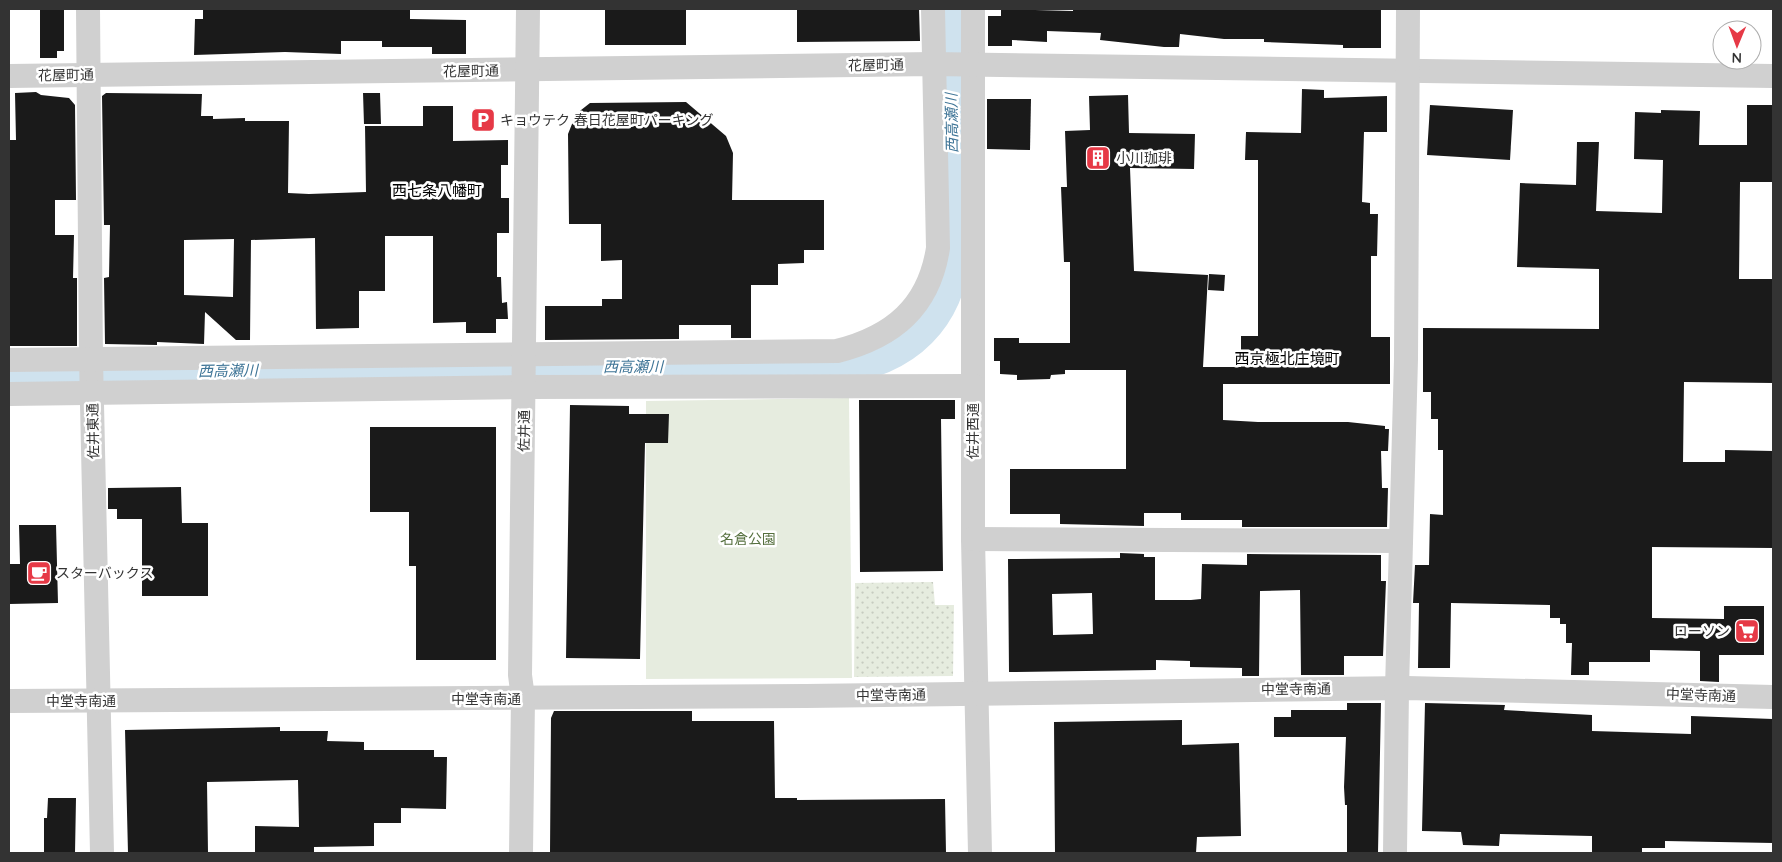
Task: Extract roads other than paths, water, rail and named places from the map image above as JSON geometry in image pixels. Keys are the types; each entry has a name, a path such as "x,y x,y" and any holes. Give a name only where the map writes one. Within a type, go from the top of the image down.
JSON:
{"street":[{"name":"佐井東通","path":"88,9 91,359 102,853"},
{"name":"佐井通","path":"521,853 523,698 520,670 525,384 528,9"},
{"path":"9,360 837,351 857,346 880,336 917,304 928,286 935,268 938,248 936,64 933,9"},
{"name":"佐井西通","path":"973,9 969,64 973,386 972,539 980,853"},
{"path":"1395,853 1397,688 1406,359 1408,9"},
{"name":"花屋町通","path":"9,76 936,64 1773,76"},
{"path":"9,394 525,384 973,386"},
{"path":"972,539 1401,541"},
{"name":"中堂寺南通","path":"9,701 977,694 1397,688 1466,688 1773,698"}],"waterway":[{"name":"西高瀬川","path":"9,375 197,374 490,367 830,367 880,355 901,344 918,329 932,312 943,291 950,267 953,240 951,9"},
{"path":"455,380 473,367"},
{"path":"745,379 763,367"}],"place":[{"name":"キョウテク 春日花屋町パーキング","path":"483,120"},
{"name":"小川珈琲","path":"1098,158"},
{"name":"スターバックス","path":"39,573"},
{"name":"ローソン","path":"1747,631"}],"district":[{"name":"西七条八幡町","path":"437,191"},
{"name":"西京極北庄境町","path":"1287,359"}],"park label":[{"name":"名倉公園","path":"748,539"}]}
